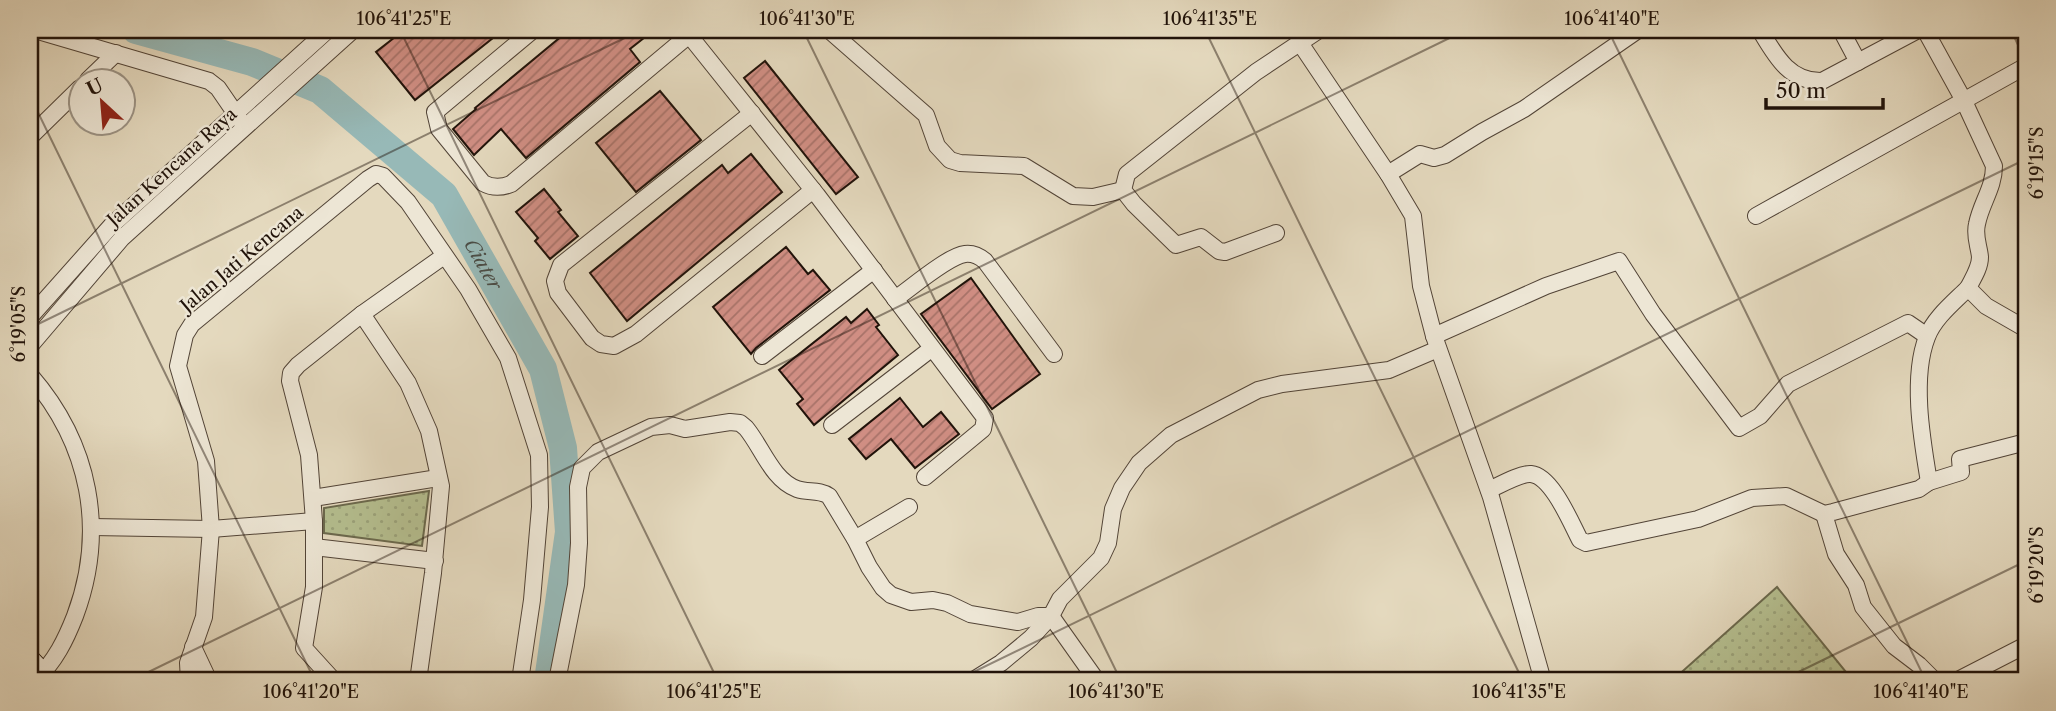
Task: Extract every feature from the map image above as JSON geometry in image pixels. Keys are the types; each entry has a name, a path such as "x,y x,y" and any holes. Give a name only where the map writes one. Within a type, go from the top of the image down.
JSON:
{"street":[{"path":"35,30 209,81 218,88 240,120"},
{"name":"Jalan Kencana Raya","path":"308,59 328,30"},
{"name":"Jalan Kencana Raya","path":"30,317 111,226 240,120 308,59 353,30"},
{"path":"533,30 435,112 439,129 482,183 503,187 511,184 687,32 813,190 985,418 985,425 925,477"},
{"path":"829,30 926,115 937,146 950,160 960,163 1024,166 1073,197 1093,197 1124,190"},
{"path":"1276,233 1225,252 1219,251 1201,237 1176,246 1134,204 1124,190 1127,174 1256,72 1319,30"},
{"path":"1388,174 1420,154 1434,158 1445,155 1524,109 1638,30"},
{"path":"1760,30 1790,71 1806,81 1822,81 1918,30"},
{"path":"1841,30 1858,62"},
{"path":"1925,30 1964,99 1994,166 1994,177 1977,223 1976,238 1980,258 1978,269 1968,288 1937,319 1927,336 1919,373 1920,432 1929,482"},
{"path":"2023,30 2026,35"},
{"path":"1300,43 1413,216 1421,286 1436,342 1489,490 1543,681"},
{"path":"103,66 116,53"},
{"path":"1756,216 2026,66"},
{"path":"30,137 66,102"},
{"path":"752,113 561,265 555,281 558,293 592,338 601,344 614,346 636,334 813,190"},
{"name":"Jalan Kencana Raya","path":"30,346 122,238 240,120"},
{"name":"Jalan Jati Kencana","path":"189,681 188,663 204,617 211,529 206,461 177,366 185,335 192,324 368,179 380,175 408,202 444,256"},
{"path":"895,299 953,258 965,254 978,255 1054,354"},
{"path":"334,681 304,648 314,587 313,498 309,455 290,381 291,373 362,314 444,256 468,289 508,358 539,455 540,507 536,560 520,681"},
{"path":"972,681 1001,663 1031,638 1051,616 1060,599 1101,558 1108,543 1113,509 1122,488 1139,463 1171,435 1258,390 1282,384 1324,381 1389,370 1436,342 1546,286 1619,261 1653,314 1739,428 1760,416 1788,384 1882,334 1908,323 1927,336"},
{"path":"762,356 874,270"},
{"path":"1968,288 1986,306 2026,329"},
{"path":"362,314 408,383 429,431 440,486 435,561 418,681"},
{"path":"832,425 931,349"},
{"path":"30,375 45,392 68,429 90,500 92,527 82,596 56,656 38,675"},
{"path":"557,681 576,585 579,543 578,487 582,468 598,452 651,427 670,425 685,429 740,423 754,437 781,478 796,489 823,491 830,496 883,588 899,599 940,601 970,614 1018,622 1038,616 1051,616"},
{"path":"1489,490 1527,474 1540,478 1555,493 1580,540 1586,543 1698,519 1752,498 1786,496 1824,513 1919,489 1929,482 1961,472 1960,459 2026,442"},
{"path":"313,498 438,478"},
{"path":"856,539 909,507"},
{"path":"1824,513 1836,554 1856,585 1863,607 1894,646 1935,681"},
{"path":"92,527 211,529 314,521"},
{"path":"314,547 435,561"},
{"path":"1051,616 1097,681"},
{"path":"1956,681 2026,645"},
{"path":"193,648 209,681"}],"green space":[{"path":"429,491 422,546 324,533 324,508"},
{"path":"1777,587 1846,672 1833,681 1678,681 1675,678"},
{"path":"698,672 768,681 605,681 605,676"}],"building":[{"path":"404,30 503,30 415,100 376,52"},
{"path":"569,30 654,30 630,49 640,62 526,158 501,129 474,155 453,129"},
{"path":"765,61 858,177 836,194 744,78"},
{"path":"660,91 701,140 636,192 596,143"},
{"path":"751,154 782,192 627,321 590,273 722,165 728,173"},
{"path":"544,189 561,210 558,212 578,236 550,259 535,241 538,238 516,212"},
{"path":"786,247 808,274 813,270 830,290 751,354 713,307"},
{"path":"971,278 1040,374 992,409 921,314"},
{"path":"867,309 879,325 876,327 898,355 814,425 797,404 803,399 779,370 846,317 851,323"},
{"path":"900,398 923,427 941,412 959,434 915,468 891,439 866,459 849,439"}],"waterway":[{"name":"Ciater","path":"136,30 252,62 320,90 444,195 543,369 563,448 569,532 548,681"}]}
